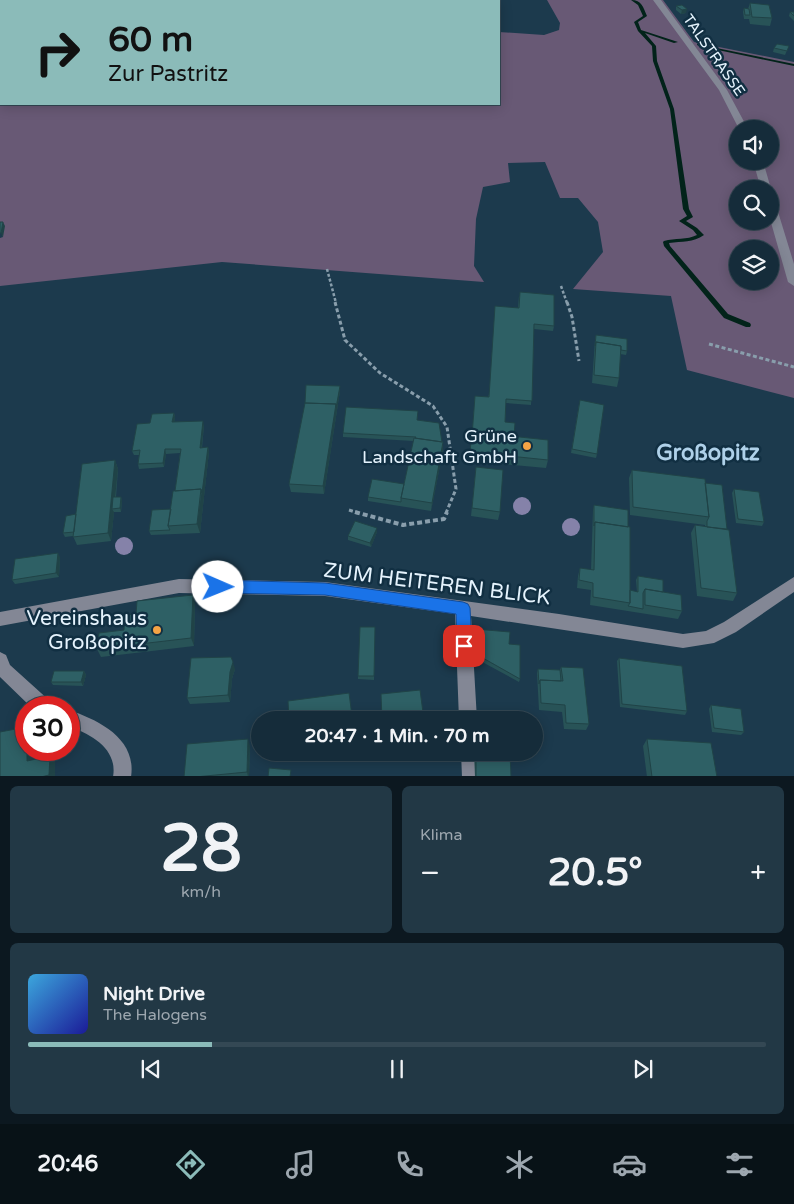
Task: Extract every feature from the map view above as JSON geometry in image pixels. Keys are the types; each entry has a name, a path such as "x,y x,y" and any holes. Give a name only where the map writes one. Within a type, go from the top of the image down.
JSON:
{"street":[{"name":"TALSTRASSE","path":"657,0 723,90 739,120"},
{"path":"778,230 794,282"},
{"name":"ZUM HEITEREN BLICK","path":"0,619 180,586 325,589 683,641 708,638 730,627 794,584"},
{"path":"463,608 468,711"},
{"path":"0,660 4,670 32,696"},
{"path":"80,722 96,729 116,745 124,770 122,776"},
{"path":"470,761 471,776"}],"path":[{"path":"327,269 345,340 380,373 434,406 448,427 456,489 444,519 403,525 371,518 349,510"},
{"path":"561,286 572,317 579,360"},
{"path":"709,344 794,367"}],"shaded area":[{"path":"547,0 663,0 694,42 794,62 794,398 687,370 671,296 573,289 603,252 598,222 578,198 560,198 545,162 508,163 510,182 483,187 476,219 474,266 484,282 222,262 0,286 0,238 3,237 0,226 0,105 500,105 500,32 544,35 559,30 560,23"}],"building":[{"path":"750,3 769,5 772,18 752,17"},
{"path":"682,5 687,9 682,10 676,6"},
{"path":"744,8 749,9 750,15 745,15"},
{"path":"777,44 789,46 787,51 774,48"},
{"path":"0,222 3,222 1,233 0,233"},
{"path":"520,292 554,295 554,326 534,324 532,401 506,399 505,422 515,423 514,436 472,432 475,396 489,397 495,306 519,308"},
{"path":"596,335 627,339 627,351 621,350 621,346 596,342 595,346"},
{"path":"596,342 621,346 619,378 594,375"},
{"path":"306,385 340,386 336,408 336,404 305,403"},
{"path":"580,400 604,405 597,454 572,449"},
{"path":"305,403 336,404 323,486 289,484"},
{"path":"346,407 418,411 417,420 439,423 442,442 416,437 343,433"},
{"path":"174,413 172,422 203,421 200,448 208,447 202,493 201,489 175,491 181,449 165,449 163,463 138,464 140,450 132,451 137,424 150,423 152,414"},
{"path":"472,432 548,440 548,460 470,452"},
{"path":"414,438 443,442 432,503 401,498"},
{"path":"115,460 108,533 73,537 82,464"},
{"path":"476,467 503,470 500,512 472,508"},
{"path":"632,470 705,479 709,517 633,507"},
{"path":"372,479 404,484 401,502 368,497"},
{"path":"705,483 722,485 727,529 707,527 709,517"},
{"path":"201,489 197,524 168,526 173,491"},
{"path":"734,489 759,492 764,522 738,519"},
{"path":"113,497 121,497 120,508 112,509"},
{"path":"594,505 628,510 628,527 595,522 594,526"},
{"path":"171,509 168,526 170,530 149,531 152,510"},
{"path":"76,514 74,532 63,533 66,516"},
{"path":"355,521 377,528 370,543 348,536"},
{"path":"595,522 630,527 630,603 593,597 593,583 579,580 580,568 594,570"},
{"path":"695,525 729,530 737,593 701,588"},
{"path":"58,553 56,573 12,580 15,559"},
{"path":"638,576 663,580 663,592 645,589 643,593 643,609 628,606 630,603 630,590 638,592"},
{"path":"645,589 681,595 682,611 645,605"},
{"path":"193,595 191,638 97,649 99,633 124,630 125,615 136,614 137,601"},
{"path":"360,627 375,627 374,676 358,676"},
{"path":"475,629 510,632 509,644 520,645 520,679 474,653"},
{"path":"231,657 233,662 228,695 187,698 191,658"},
{"path":"619,658 682,666 687,711 622,704"},
{"path":"561,667 583,668 589,724 566,723 565,705 541,703 540,680 563,681"},
{"path":"538,669 560,670 561,681 540,680 539,684"},
{"path":"54,671 84,671 81,682 51,682"},
{"path":"420,690 423,711 382,711 381,694"},
{"path":"349,693 351,711 289,711 288,701"},
{"path":"711,705 741,709 744,732 714,728"},
{"path":"15,729 15,761 50,761 49,775 0,776 0,732"},
{"path":"248,739 247,772 184,776 187,744"},
{"path":"647,739 711,743 717,776 652,776"},
{"path":"476,761 510,761 511,776 476,776"},
{"path":"269,768 291,770 290,776 268,776"}],"waterway":[{"path":"633,0 640,4 645,16 636,22 639,30 654,46 655,61 672,109 686,209 690,217 682,221 701,235 688,240 666,242 667,246 726,316 748,325"},
{"path":"641,31 676,42"},
{"path":"699,45 794,65"}],"place":[{"name":"Grüne Landschaft GmbH","path":"527,446"},
{"name":"Vereinshaus Großopitz","path":"157,630"}],"district":[{"name":"Großopitz","path":"708,453"}],"route":[{"path":"218,587 325,589 463,608 464,646"}]}
